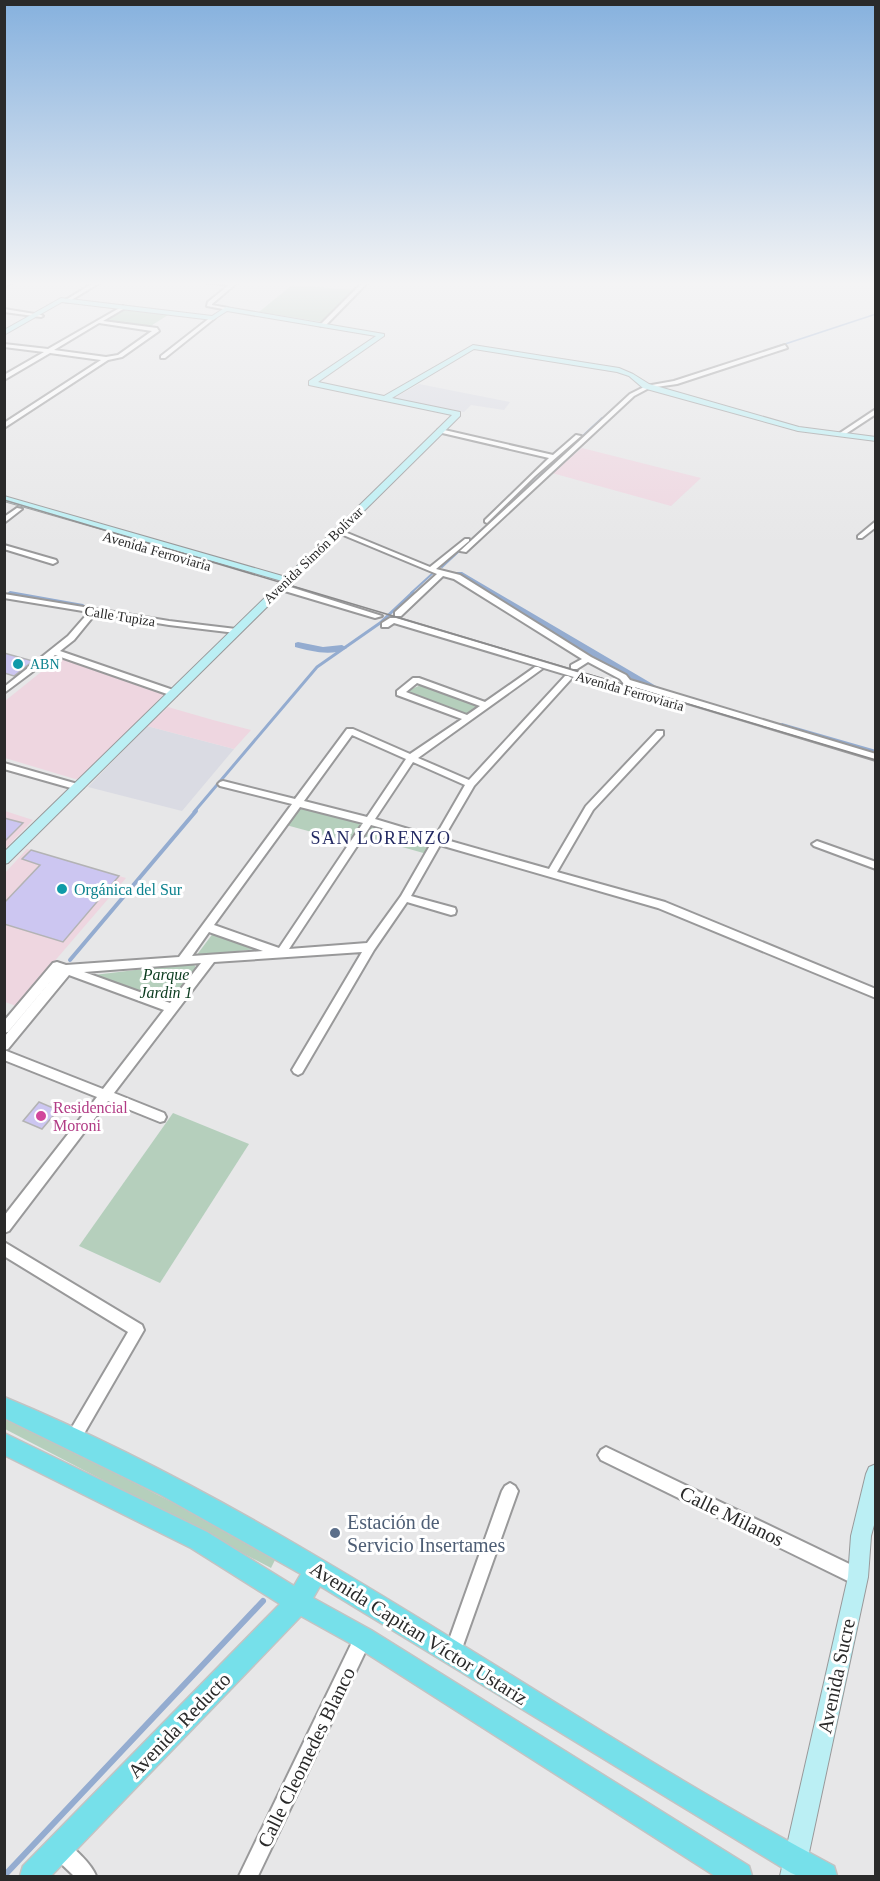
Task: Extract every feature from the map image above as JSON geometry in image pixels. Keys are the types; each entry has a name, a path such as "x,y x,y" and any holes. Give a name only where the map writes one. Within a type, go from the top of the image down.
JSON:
{"main road":[{"name":"Avenida Capitan Víctor Ustariz","path":"4,1407 73,1439 211,1510 317,1569 793,1869 824,1876"},
{"name":"Avenida Capitan Víctor Ustariz","path":"4,1443 199,1540 298,1602 363,1638 739,1876"},
{"name":"Avenida Reducto","path":"33,1876 298,1602 317,1569"}],"street":[{"path":"4,378 18,370"},
{"path":"4,426 90,370"},
{"name":"Avenida Simón Bolívar","path":"4,860 457,414 312,383 331,370"},
{"path":"385,399 434,370"},
{"path":"617,370 631,375 644,386 761,417 777,424 876,439"},
{"path":"431,570 454,552 533,475 627,392 644,386 675,382 713,370"},
{"path":"464,551 644,386"},
{"path":"842,434 876,411"},
{"path":"440,431 555,457"},
{"name":"Avenida Ferroviaria","path":"4,498 284,584 378,616"},
{"name":"Avenida Ferroviaria","path":"4,505 284,584"},
{"path":"4,521 19,509"},
{"path":"860,537 876,523"},
{"path":"338,531 431,570 457,577 588,659"},
{"path":"4,547 53,562"},
{"path":"398,614 443,572"},
{"name":"Calle Tupiza","path":"4,596 93,612 236,632"},
{"path":"4,691 71,638 93,612"},
{"name":"Avenida Ferroviaria","path":"385,625 393,621 876,765"},
{"path":"55,652 173,693"},
{"name":"Avenida Ferroviaria","path":"574,667 588,659 645,690 876,757"},
{"path":"281,953 411,758 538,669"},
{"path":"298,1070 370,947 405,898 470,784 568,678"},
{"path":"468,718 400,693 416,680 486,705"},
{"path":"183,960 350,731 470,784"},
{"path":"552,872 589,808 660,733"},
{"path":"4,766 78,787"},
{"path":"223,784 369,821 661,905 876,994"},
{"path":"817,844 876,866"},
{"path":"405,898 451,911"},
{"path":"208,927 281,953"},
{"path":"4,1029 62,967 370,947"},
{"path":"4,1227 211,958"},
{"path":"62,967 173,1009"},
{"path":"4,1046 62,967"},
{"path":"4,1055 160,1117"},
{"path":"4,1248 137,1330 73,1439"},
{"name":"Calle Milanos","path":"606,1455 858,1577"},
{"name":"Avenida Sucre","path":"793,1869 858,1577 861,1536 876,1474"},
{"path":"452,1654 510,1491"},
{"name":"Calle Cleomedes Blanco","path":"248,1876 363,1638"},
{"path":"60,1849 87,1876"}],"shaded area":[{"path":"419,384 510,402 504,410 471,405 464,412 394,398"},
{"path":"582,448 701,478 671,506 552,473"},
{"path":"63,659 165,693 83,778 75,779 5,758 5,701 56,660"},
{"path":"168,707 251,730 234,749 147,726"},
{"path":"147,726 234,749 182,811 88,787"},
{"path":"5,811 33,820 5,849"},
{"name":"Orgánica del Sur","path":"27,849 126,878 16,1006 5,1002 5,873"}],"green space":[{"path":"421,685 478,708 469,715 463,714 411,695 409,690"},
{"path":"301,805 363,822 349,842 286,825"},
{"path":"370,825 434,842 427,854 363,836"},
{"path":"214,932 262,946 257,949 196,956"},
{"name":"Parque Jardin 1","path":"193,963 197,969 175,998 166,1000 94,975"},
{"path":"173,1113 249,1144 160,1283 79,1246"},
{"path":"4,1416 277,1556 271,1568 5,1429"}],"building":[{"name":"ABN","path":"4,653 33,661 14,676 4,673"},
{"path":"4,818 23,823 4,842"},
{"name":"Orgánica del Sur","path":"31,850 119,876 63,942 4,924 4,903 40,865 22,859"},
{"name":"Residencial Moroni","path":"39,1102 58,1110 42,1129 23,1121"}],"waterway":[{"path":"601,420 626,398 641,389 707,370"},
{"path":"442,567 602,418"},
{"path":"411,593 433,573"},
{"path":"459,574 653,688 664,691"},
{"path":"194,812 317,667 380,623 413,592"},
{"path":"10,594 83,607"},
{"path":"298,645 323,650 342,648"},
{"path":"782,726 876,753"},
{"path":"70,960 196,811"},
{"path":"4,1876 263,1601"}],"tram line":[{"path":"4,500 876,760"}],"place":[{"name":"ABN","path":"18,664"},
{"name":"Orgánica del Sur","path":"62,889"},
{"name":"Residencial Moroni","path":"41,1116"},
{"name":"Estación de Servicio Insertames","path":"335,1533"}],"district":[{"name":"SAN LORENZO","path":"381,838"}]}
